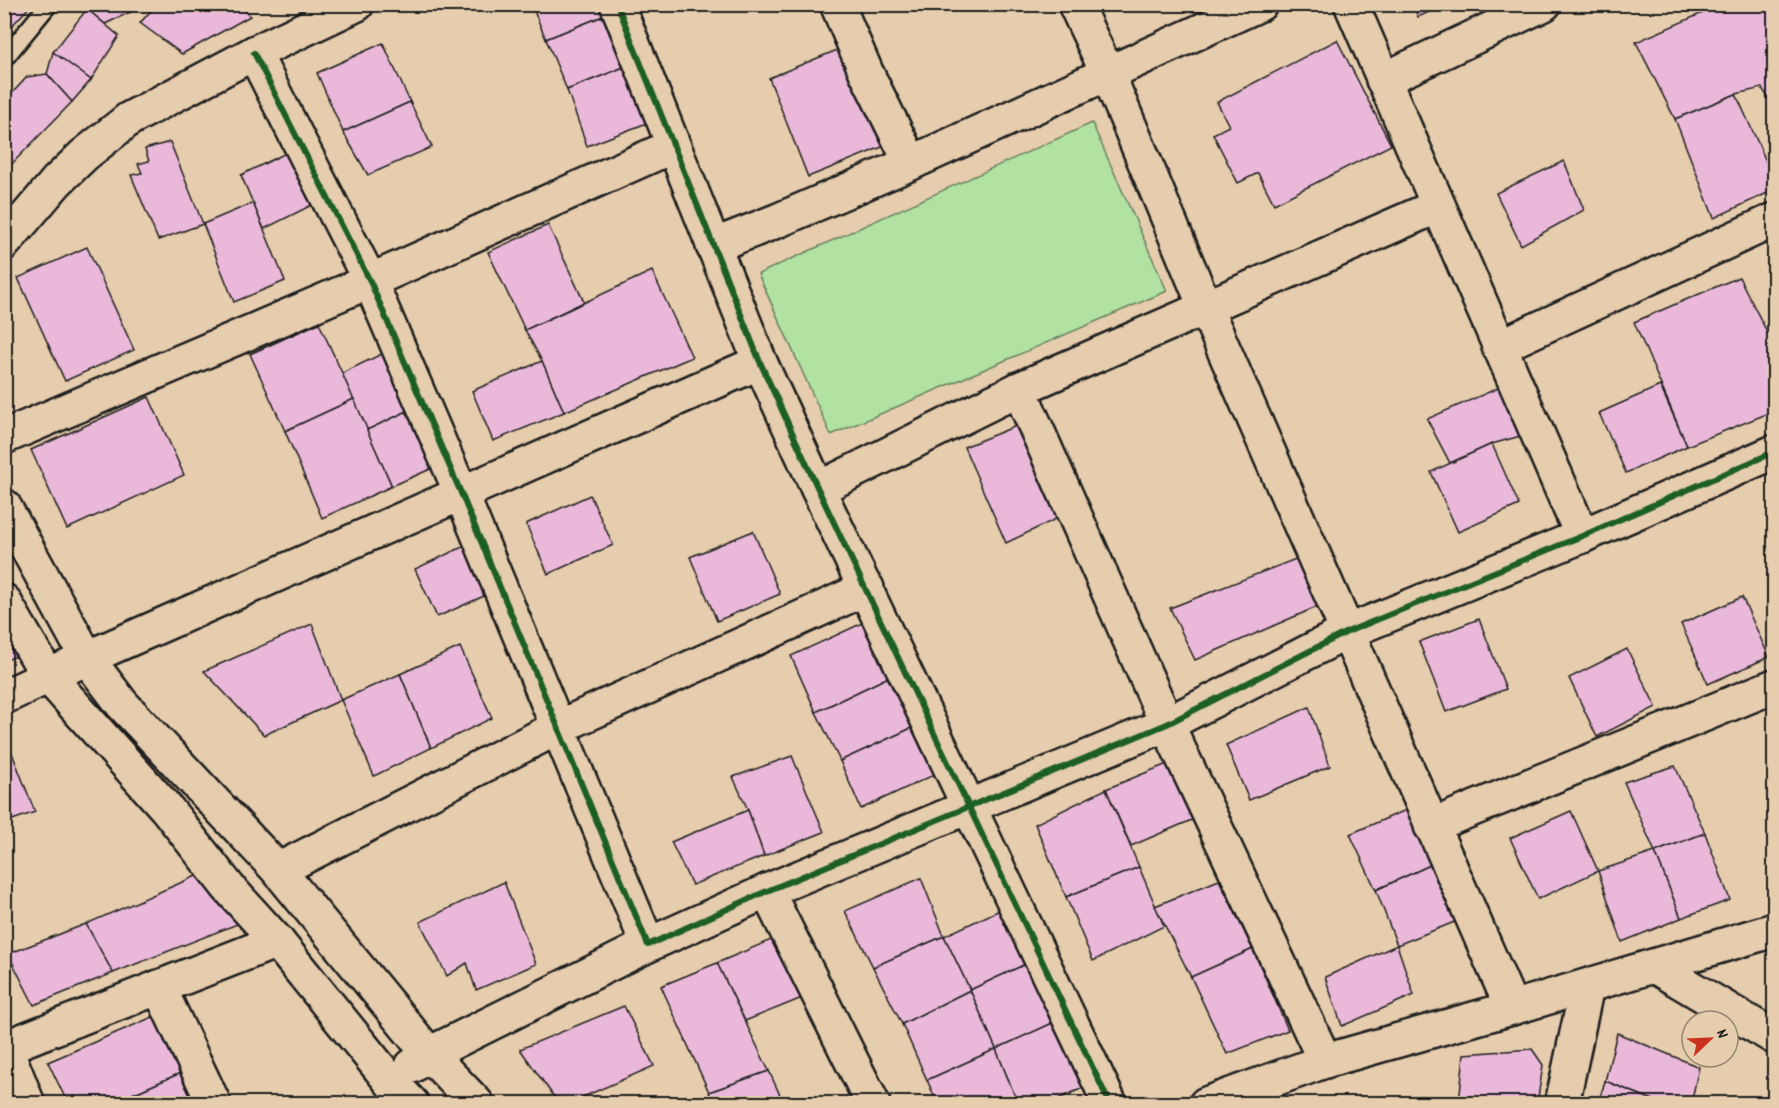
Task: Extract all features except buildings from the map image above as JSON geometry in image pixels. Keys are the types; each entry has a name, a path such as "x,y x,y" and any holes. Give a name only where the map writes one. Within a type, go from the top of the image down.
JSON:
{"street":[{"path":"617,4 760,362 1110,1104"},
{"path":"837,4 866,72 911,163"},
{"path":"1075,4 1108,74 1206,309 1512,1008"},
{"path":"713,246 911,163 1260,4"},
{"path":"1351,4 1582,536"},
{"path":"1383,80 1544,4"},
{"path":"4,243 57,181 84,155 129,119 254,53 350,6"},
{"path":"254,53 370,281 559,727 648,945"},
{"path":"4,437 370,281 673,146"},
{"path":"818,489 1019,389 1438,206"},
{"path":"1499,347 1774,220"},
{"path":"4,697 87,658 760,362"},
{"path":"1019,389 1167,724 1325,1061"},
{"path":"4,601 48,676 167,809 228,887 277,941 402,1093 429,1054 648,945 768,891 1167,724 1347,632 1582,536 1774,452"},
{"path":"4,506 87,658 122,704 278,870 429,1054 477,1104"},
{"path":"278,870 559,727 867,588"},
{"path":"1431,826 1774,686"},
{"path":"768,891 873,1104"},
{"path":"1206,1104 1325,1061 1774,930"},
{"path":"28,1104 5,1046 277,941"},
{"path":"1654,966 1774,1037"},
{"path":"1562,1104 1587,986"},
{"path":"159,987 214,1104"}],"lane":[{"path":"4,59 49,4"}],"green space":[{"path":"1092,123 1167,291 831,435 758,274"}],"cycle path":[{"path":"617,4 760,362 1110,1104"},
{"path":"254,53 370,281 461,493 648,945 767,891 1167,724 1347,632 1582,536 1774,452"}]}
